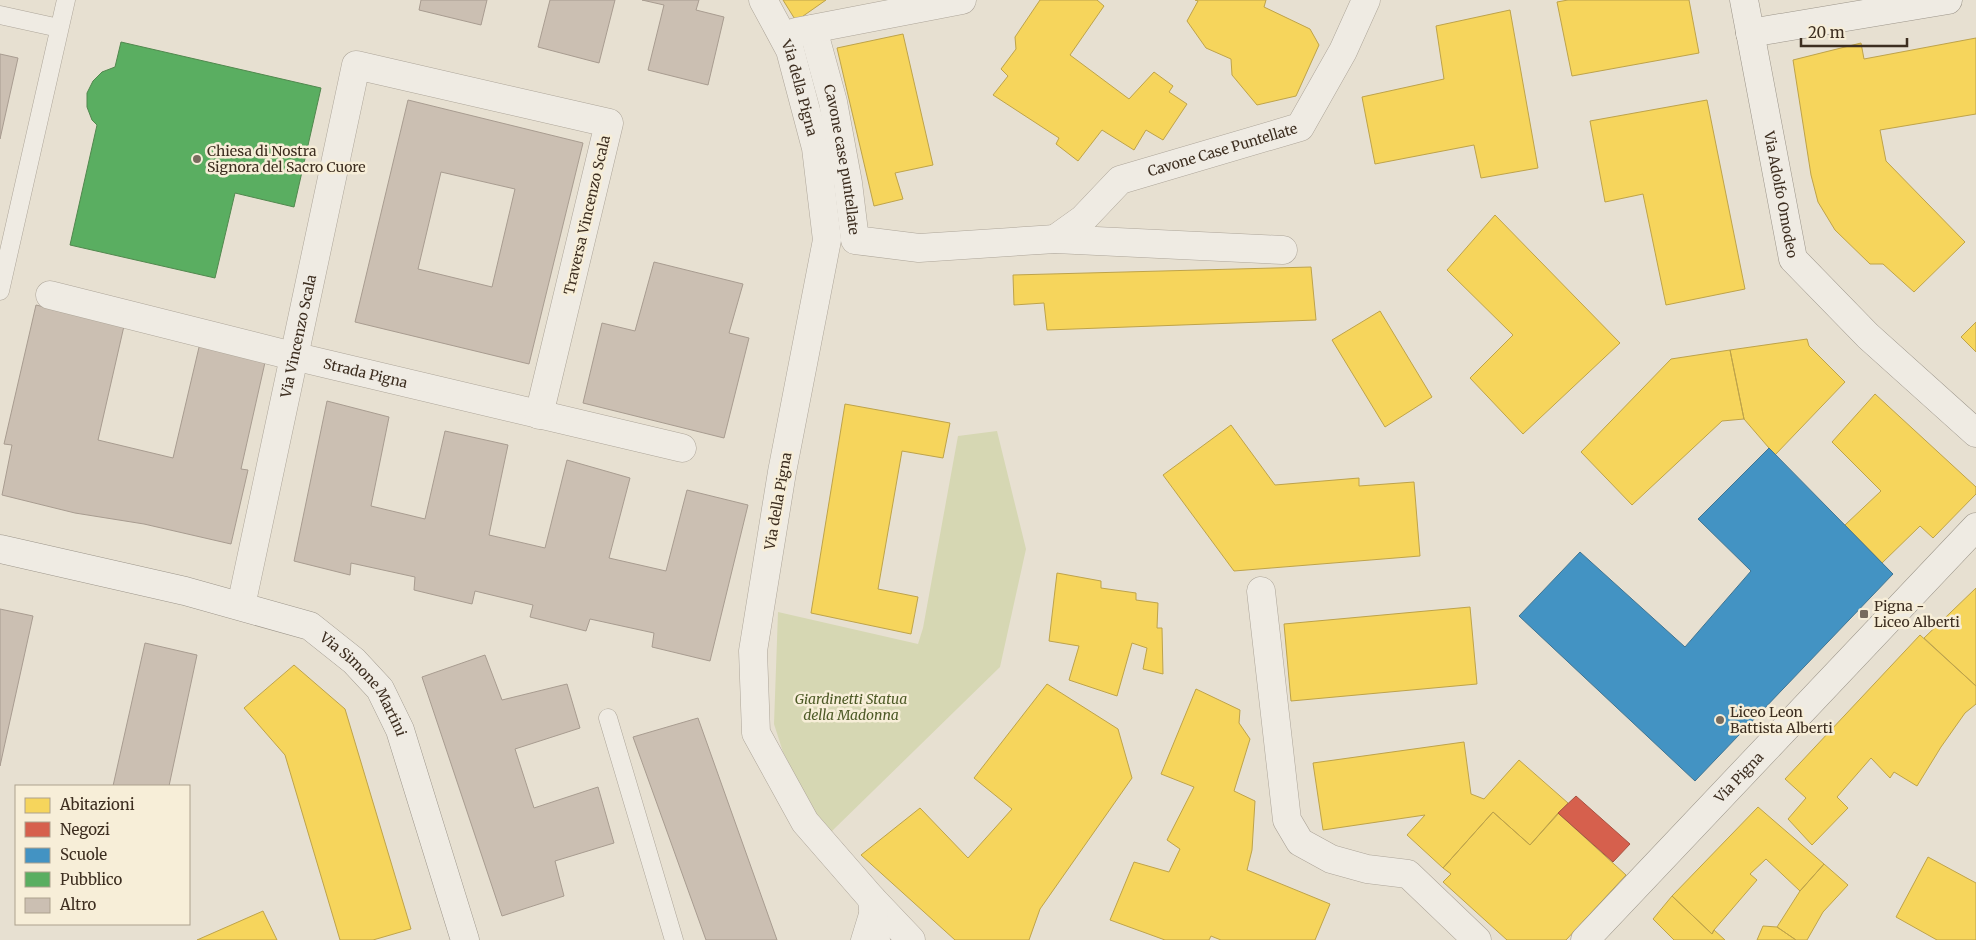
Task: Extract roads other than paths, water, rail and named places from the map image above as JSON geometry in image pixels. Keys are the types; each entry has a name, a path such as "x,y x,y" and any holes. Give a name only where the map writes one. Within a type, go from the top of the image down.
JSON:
{"street":[{"name":"Via della Pigna","path":"763,0 790,50 816,148 827,240 782,477 753,651 756,733 805,822 872,899 911,940"},
{"path":"782,33 813,29 962,0"},
{"name":"Cavone Case Puntellate","path":"1055,239 1083,219 1120,180 1300,127 1343,51 1366,0"},
{"name":"Via Adolfo Omodeo","path":"1744,0 1793,259 1868,336 1976,433"},
{"path":"1750,33 1948,0"},
{"name":"Cavone case puntellate","path":"813,29 833,102 848,183 855,240 919,248 1055,239"},
{"name":"Via Vincenzo Scala","path":"241,606 356,65"},
{"name":"Traversa Vincenzo Scala","path":"356,65 609,123 539,415"},
{"path":"1055,239 1283,250"},
{"name":"Strada Pigna","path":"50,295 293,356 682,448"},
{"name":"Via Pigna","path":"1585,940 1976,527"},
{"name":"Via Simone Martini","path":"0,550 185,591 310,626 354,661 380,690 400,730 465,940"},
{"path":"1260,591 1287,820 1300,842 1330,859 1368,869 1408,874 1477,940"},
{"path":"872,899 876,940"}],"lane":[{"path":"1,284 66,0"},
{"path":"0,15 59,28"},
{"path":"608,718 674,940"},
{"path":"860,940 872,899"}],"place":[{"name":"Chiesa di Nostra Signora del Sacro Cuore","path":"197,159"},
{"name":"Pigna - Liceo Alberti","path":"1864,614"},
{"name":"Liceo Leon Battista Alberti","path":"1720,720"}],"park label":[{"name":"Giardinetti Statua della Madonna","path":"851,708"}]}
